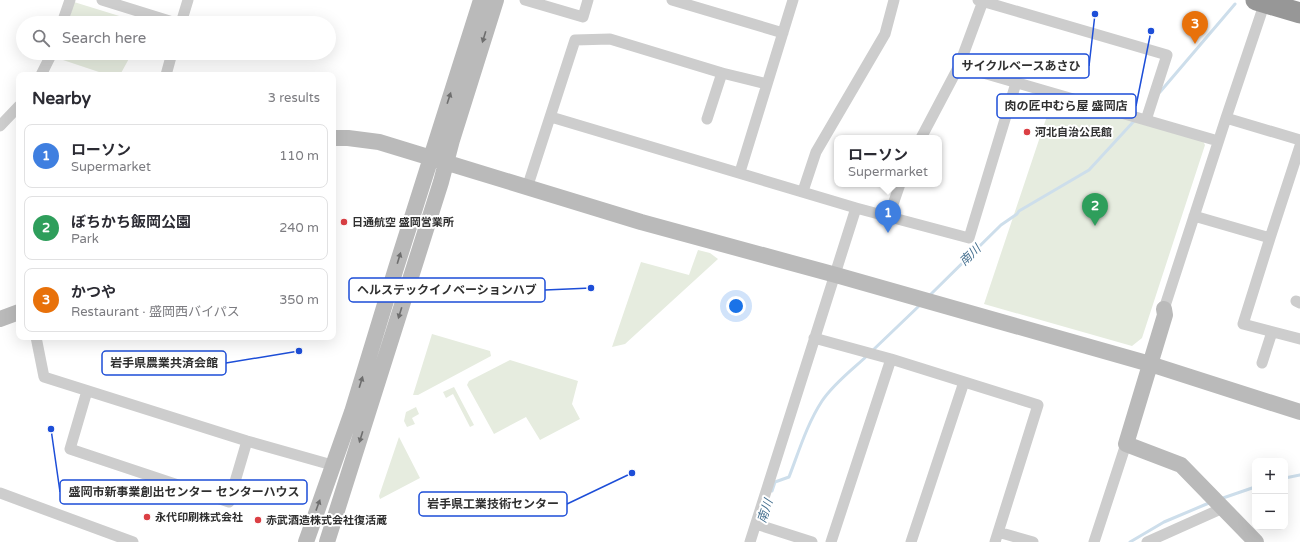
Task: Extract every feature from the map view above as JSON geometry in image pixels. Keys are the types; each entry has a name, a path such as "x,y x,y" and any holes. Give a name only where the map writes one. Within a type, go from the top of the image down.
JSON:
{"highway":[{"path":"1260,1 1300,13"}],"street":[{"path":"64,16 70,0"},
{"path":"102,0 153,16"},
{"path":"183,16 188,0"},
{"path":"306,542 352,412 430,158 481,0"},
{"path":"328,542 496,0"},
{"path":"524,0 582,17 588,0"},
{"path":"672,0 783,33"},
{"path":"740,172 793,0"},
{"path":"803,191 816,152 885,34 894,0"},
{"path":"923,135 959,66 980,1 1167,55 1146,120"},
{"path":"1094,542 1126,444 1165,315 1164,309 1226,118 1260,1"},
{"path":"527,188 575,40 610,39 722,73 767,84"},
{"path":"42,72 48,60"},
{"path":"167,72 170,60"},
{"path":"959,66 1016,84 1218,141"},
{"path":"707,119 722,73"},
{"path":"551,117 740,172 856,208 969,238 1016,84"},
{"path":"0,126 16,109"},
{"path":"1226,118 1300,140"},
{"path":"336,138 378,142 641,222 836,274 1150,364 1300,412"},
{"path":"1300,146 1242,324 1300,339"},
{"path":"889,216 899,187"},
{"path":"750,542 856,208"},
{"path":"1194,216 1270,238"},
{"path":"0,318 16,313"},
{"path":"1262,363 1272,332"},
{"path":"814,338 891,359 1038,405 997,537 1033,542"},
{"path":"37,340 44,377 247,441 332,465"},
{"path":"831,542 891,359"},
{"path":"910,542 964,382"},
{"path":"87,391 70,449 229,502 247,441"},
{"path":"1126,444 1181,465 1256,542"},
{"path":"0,494 113,539 133,542"},
{"path":"1147,542 1223,508"},
{"path":"756,524 812,542"}],"shaded area":[{"path":"74,2 119,16 70,16"},
{"path":"63,60 128,60 122,72 99,72"},
{"path":"1053,98 1203,141 1205,145 1142,338 1132,346 984,304"},
{"path":"698,250 710,253 718,259 625,344 612,347 641,262 689,275"},
{"path":"432,334 490,351 491,356 418,395 413,395"},
{"path":"510,360 578,381 572,404 580,419 540,440 526,417 494,434 467,385 469,381"},
{"path":"454,387 474,425 470,427 453,394 446,398 443,392"},
{"path":"416,407 419,414 412,418 415,424 407,427 404,421 406,412"},
{"path":"399,437 420,478 380,499 379,496"}],"waterway":[{"name":"南川","path":"1160,92 1235,4"},
{"name":"南川","path":"930,295 1001,225 1019,211 1089,170 1135,120"},
{"name":"南川","path":"872,351 920,305"},
{"name":"南川","path":"772,491 775,482 789,477 808,428 822,401 838,382 868,355"},
{"path":"1288,477 1300,475"},
{"path":"1223,498 1252,488"},
{"path":"1130,542 1164,522 1209,503"}],"place":[{"name":"サイクルベースあさひ","path":"1095,14"},
{"name":"肉の匠中むら屋 盛岡店","path":"1151,31"},
{"name":"かつや","path":"1195,44"},
{"name":"河北自治公民館","path":"1027,132"},
{"name":"日通航空 盛岡営業所","path":"344,222"},
{"name":"ぼちかち飯岡公園","path":"1095,226"},
{"name":"ローソン","path":"888,233"},
{"name":"ヘルステックイノベーションハブ","path":"591,288"},
{"name":"岩手県農業共済会館","path":"299,351"},
{"name":"盛岡市新事業創出センター センターハウス","path":"51,429"},
{"name":"岩手県工業技術センター","path":"632,473"},
{"name":"永代印刷株式会社","path":"147,517"},
{"name":"赤武酒造株式会社復活蔵","path":"258,520"}]}
